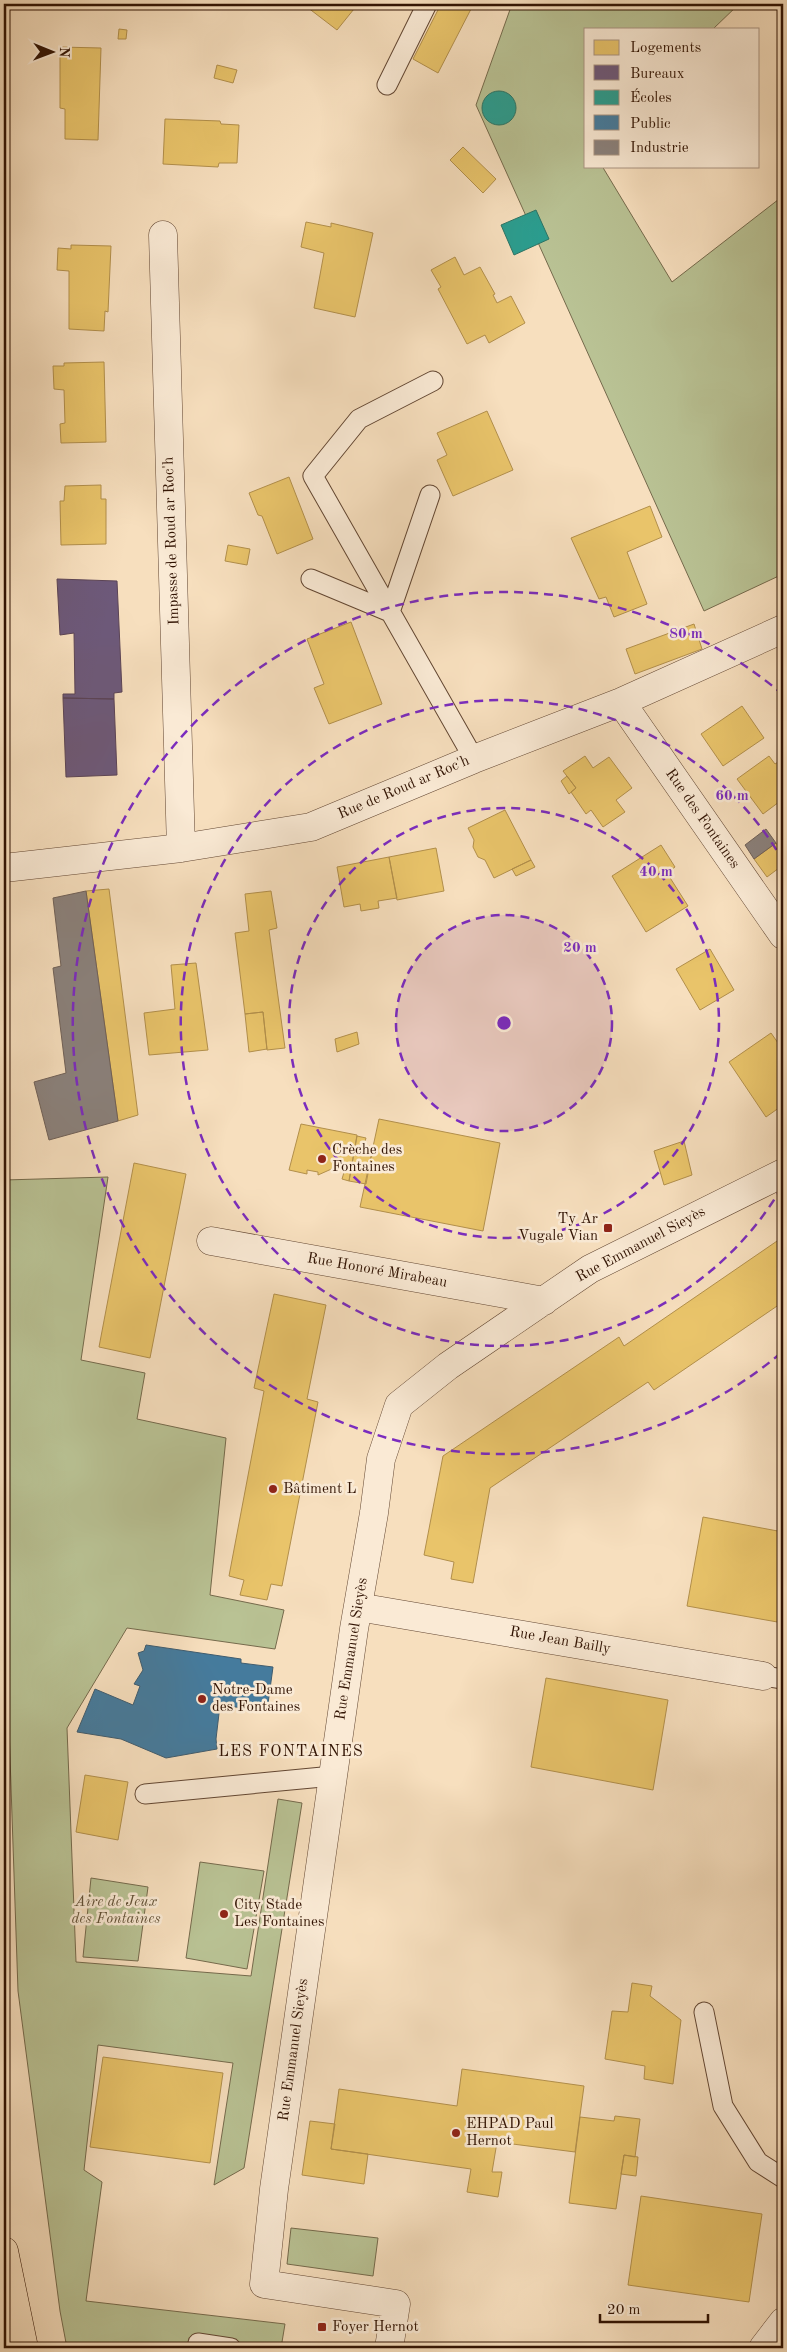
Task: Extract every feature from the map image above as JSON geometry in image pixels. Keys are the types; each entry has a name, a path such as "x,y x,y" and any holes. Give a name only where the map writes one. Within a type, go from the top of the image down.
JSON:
{"main road":[{"path":"4,2251 24,2348"}],"street":[{"name":"Impasse de Roud ar Roc'h","path":"163,235 180,848"},
{"name":"Rue de Roud ar Roc'h","path":"4,868 180,848 311,827 474,759 621,702 783,629"},
{"name":"Rue des Fontaines","path":"621,702 783,935"},
{"name":"Rue Emmanuel Sieyès","path":"389,2348 396,2304 264,2284 274,2189 332,1776 381,1459 399,1405 448,1366 590,1269 783,1173"},
{"name":"Rue Honoré Mirabeau","path":"211,1241 544,1301"},
{"name":"Rue Jean Bailly","path":"358,1607 773,1678"},
{"path":"763,2348 783,2322"}],"lane":[{"path":"387,85 426,4"},
{"path":"434,381 359,419 313,476 474,759"},
{"path":"390,612 430,495"},
{"path":"311,579 390,612"},
{"path":"146,1794 332,1776"},
{"path":"704,2012 723,2106 758,2162 783,2178"},
{"path":"198,2343 231,2348"}],"green space":[{"path":"512,4 739,4 714,28 584,28 584,168 603,168 672,282 783,196 783,574 704,611 476,105"},
{"path":"108,1177 81,1360 145,1373 137,1419 226,1438 210,1595 284,1610 275,1649 127,1628 67,1728 76,1962 251,1976 278,1799 302,1803 244,2168 214,2185 233,2063 98,2045 84,2170 102,2182 86,2301 285,2324 281,2348 67,2348 60,2311 18,1991 4,1581 4,1180"},
{"name":"City Stade Les Fontaines","path":"200,1862 264,1871 247,1969 186,1958"},
{"name":"Aire de Jeux des Fontaines","path":"91,1878 148,1887 138,1961 83,1957"},
{"path":"291,2228 378,2238 373,2276 287,2264"}],"building: Logements":[{"path":"303,4 358,4 337,30"},
{"path":"441,4 476,4 471,9 438,73 413,59"},
{"path":"119,29 127,30 126,39 118,39"},
{"path":"60,47 101,48 98,140 65,139 65,109 60,108"},
{"path":"217,65 237,70 233,83 214,78"},
{"path":"165,119 220,121 221,124 239,125 237,163 219,163 218,167 163,164"},
{"path":"463,147 496,179 483,193 450,160"},
{"path":"306,222 331,227 331,223 373,233 355,317 314,308 324,253 301,247"},
{"path":"71,245 111,246 108,312 105,311 104,331 69,329 69,271 57,270 58,248 71,249"},
{"path":"455,257 464,275 480,267 495,294 493,295 497,303 511,296 525,323 489,343 485,335 467,344 438,289 441,287 431,270"},
{"path":"104,362 106,442 61,443 60,424 65,423 64,390 54,389 53,366 64,366 64,363"},
{"path":"487,411 513,470 453,496 437,460 447,455 437,433"},
{"path":"289,477 313,539 277,554 262,516 258,515 249,493"},
{"path":"101,485 101,499 106,499 106,544 61,545 60,501 64,501 65,486"},
{"path":"650,506 662,537 627,552 647,604 614,617 606,597 599,599 571,538"},
{"path":"228,545 250,549 247,565 225,561"},
{"path":"351,622 382,704 329,724 314,688 324,684 307,639"},
{"path":"694,624 702,649 635,674 626,649"},
{"path":"742,706 764,738 723,766 701,734"},
{"path":"585,756 593,768 609,757 632,788 616,800 625,812 603,827 591,810 586,814 571,792 576,788 563,771"},
{"path":"769,756 775,764 783,759 783,799 763,814 737,779"},
{"path":"567,776 576,788 569,794 561,781"},
{"path":"505,810 531,860 494,878 485,860 478,857 473,847 474,840 468,828"},
{"path":"776,843 783,853 783,865 767,877 754,859"},
{"path":"661,845 675,867 667,873 688,906 646,932 612,876"},
{"path":"436,848 444,891 397,900 389,857"},
{"path":"389,857 397,898 378,901 379,908 361,911 360,904 344,907 337,867"},
{"path":"531,860 535,867 516,876 512,869"},
{"path":"109,889 138,1115 118,1121 86,891"},
{"path":"271,891 277,928 269,930 285,1048 267,1050 263,1012 245,1014 235,933 249,931 245,894"},
{"path":"710,949 734,990 700,1010 676,969"},
{"path":"196,963 208,1050 149,1055 144,1013 175,1009 171,965"},
{"path":"263,1012 267,1049 249,1052 245,1014"},
{"path":"357,1032 359,1044 337,1052 335,1039"},
{"path":"771,1033 783,1050 783,1105 766,1117 729,1062"},
{"path":"379,1119 500,1143 483,1231 360,1207"},
{"name":"Crèche des Fontaines","path":"301,1124 357,1135 349,1181 342,1179 345,1169 336,1167 318,1175 318,1172 307,1170 307,1174 289,1170"},
{"path":"357,1136 366,1138 364,1145 373,1147 366,1184 349,1181"},
{"path":"684,1141 692,1175 664,1185 654,1151"},
{"path":"134,1163 186,1174 150,1358 99,1347"},
{"path":"780,1239 783,1243 783,1302 654,1390 648,1382 490,1488 473,1583 451,1579 454,1562 424,1555 443,1456 619,1337 624,1346"},
{"name":"Bâtiment L","path":"274,1294 326,1305 307,1399 318,1402 282,1586 271,1584 267,1600 240,1595 244,1580 229,1576 264,1391 254,1388"},
{"path":"703,1517 783,1532 783,1623 687,1606"},
{"path":"546,1678 668,1700 653,1790 531,1767"},
{"path":"85,1775 128,1782 118,1840 76,1832"},
{"path":"632,1983 652,1986 650,1996 681,2020 673,2084 644,2079 645,2066 605,2059 612,2011 628,2012"},
{"path":"103,2057 223,2073 210,2163 90,2147"},
{"name":"EHPAD Paul Hernot","path":"462,2069 584,2086 575,2152 497,2142 492,2172 502,2172 498,2197 467,2192 471,2169 331,2149 339,2089 457,2106"},
{"path":"615,2116 640,2119 635,2157 624,2155 616,2209 569,2203 580,2117 614,2121"},
{"path":"310,2121 335,2124 331,2149 368,2154 364,2184 302,2175"},
{"path":"624,2155 638,2157 636,2176 621,2174"},
{"path":"641,2196 762,2214 749,2302 628,2285"}],"building: Bureaux":[{"path":"57,579 117,581 122,692 114,693 114,699 63,698 63,694 75,694 74,633 60,635"},
{"path":"63,698 114,699 117,775 66,777"}],"building: Écoles":[{"path":"499,91 506,92 511,96 515,101 515,115 511,120 506,124 499,125 492,124 487,120 483,115 482,108 483,101 487,96 492,92"},
{"path":"536,210 549,239 514,255 501,225"}],"building: Public":[{"name":"Notre-Dame des Fontaines","path":"146,1645 241,1659 241,1663 273,1667 267,1711 220,1705 216,1739 217,1749 166,1758 121,1739 77,1732 95,1689 133,1705 140,1686 134,1684 143,1670 138,1653 144,1651"}],"building: Industrie":[{"path":"766,829 776,843 754,859 745,845"},
{"path":"86,891 118,1121 49,1140 34,1082 66,1073 53,968 61,966 53,898"}],"place":[{"name":"Crèche des Fontaines","path":"322,1159"},
{"name":"Ty Ar Vugale Vian","path":"608,1228"},
{"name":"Bâtiment L","path":"273,1489"},
{"name":"Notre-Dame des Fontaines","path":"202,1699"},
{"name":"City Stade Les Fontaines","path":"224,1914"},
{"name":"EHPAD Paul Hernot","path":"456,2133"},
{"name":"Foyer Hernot","path":"322,2327"}],"district":[{"name":"LES FONTAINES","path":"291,1752"}]}
